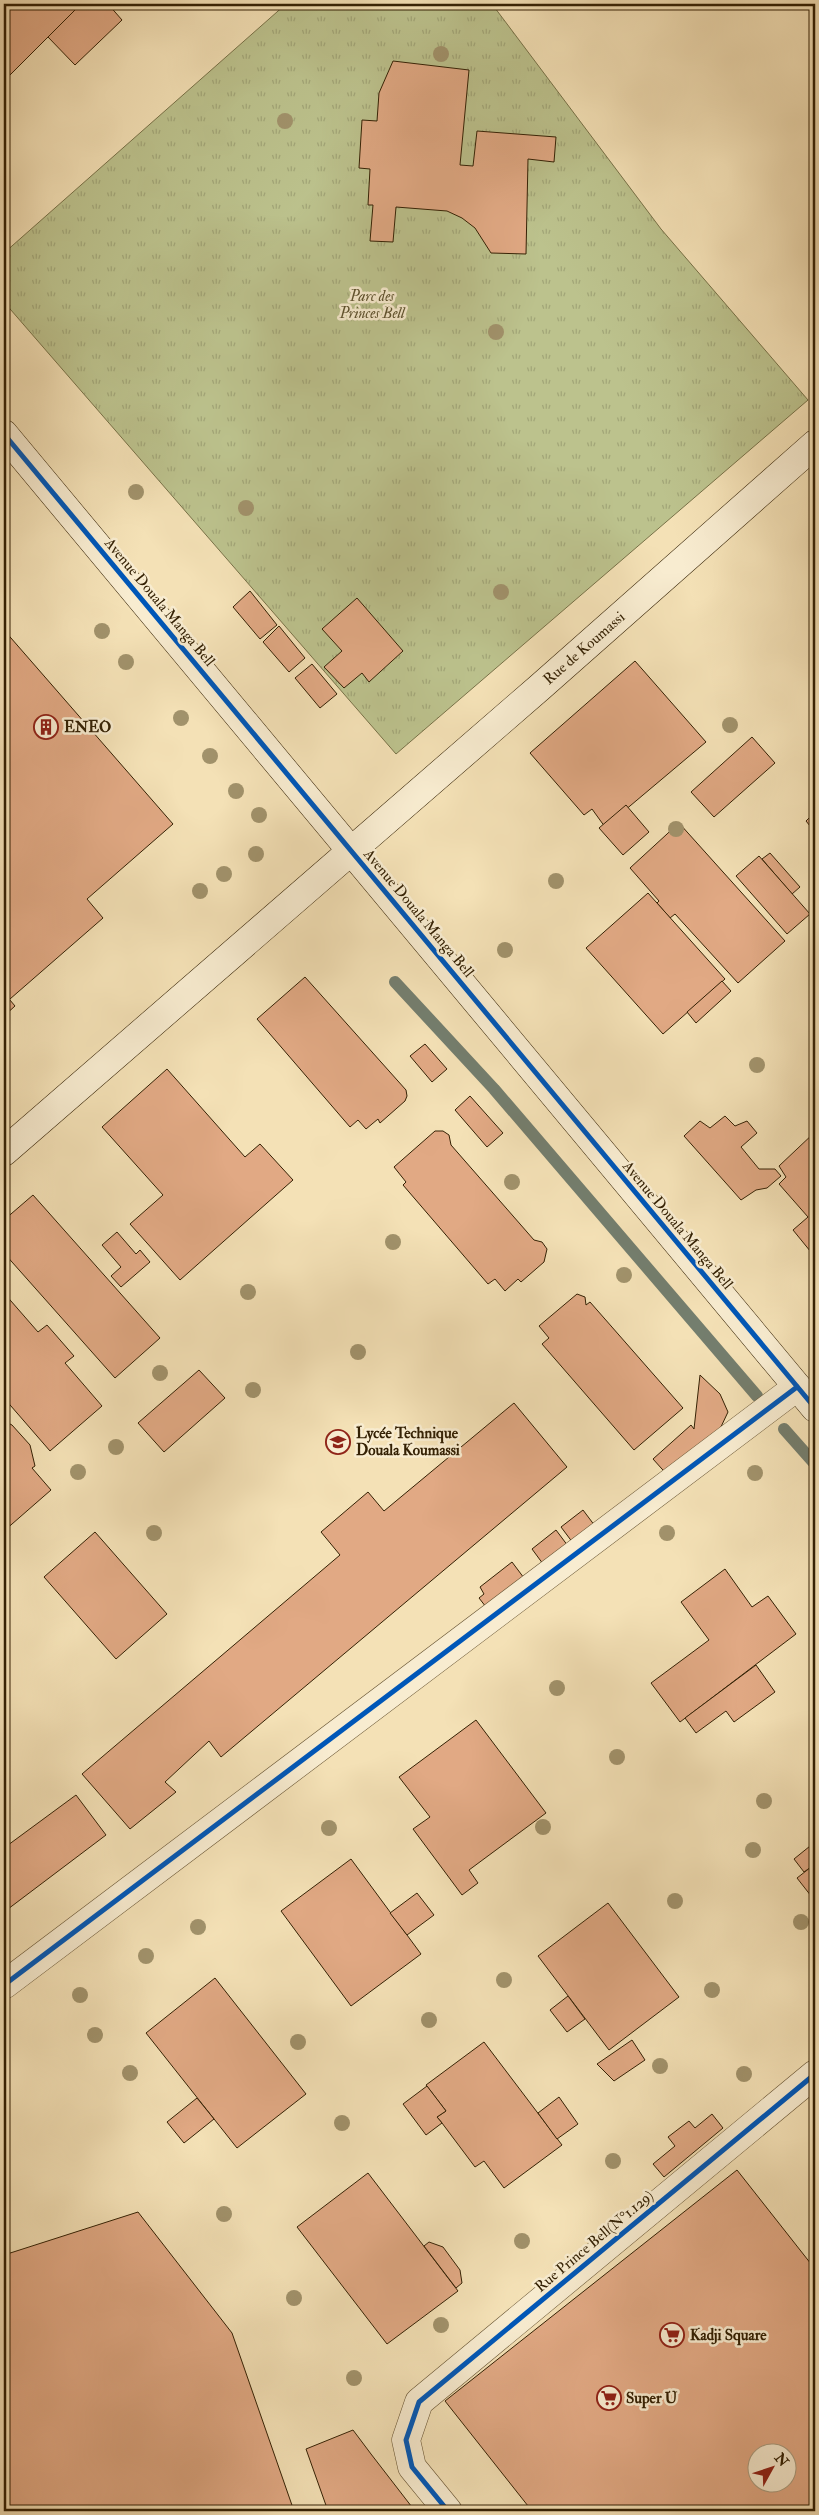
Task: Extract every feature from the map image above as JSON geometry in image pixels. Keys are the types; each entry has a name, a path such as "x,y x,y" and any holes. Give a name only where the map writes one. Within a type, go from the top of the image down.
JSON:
{"street":[{"name":"Avenue Douala Manga Bell","path":"4,434 815,1408"},
{"name":"Rue de Koumassi","path":"4,1152 351,852 815,444"},
{"path":"4,1984 797,1387"},
{"name":"Rue Prince Bell(N°1.129)","path":"448,2511 412,2467 406,2440 419,2402 815,2074"}],"green space":[{"name":"Parc des Princes Bell","path":"286,4 492,4 661,229 808,400 396,754 4,302 4,253"}],"building":[{"path":"4,4 81,4 4,81"},
{"path":"81,4 108,4 122,20 75,65 48,37"},
{"path":"393,61 469,70 460,165 473,166 477,131 556,137 554,162 528,159 526,254 491,253 475,228 462,218 447,211 396,207 393,242 370,241 373,205 368,205 370,169 359,168 362,120 377,121 379,93"},
{"path":"250,591 277,625 260,639 233,607"},
{"path":"357,598 403,651 369,682 362,673 344,688 324,667 342,651 322,629"},
{"path":"279,626 305,658 289,672 263,642"},
{"name":"ENEO","path":"4,630 173,824 87,899 103,918 10,999 4,992"},
{"path":"635,661 706,742 605,827 592,809 584,815 530,753"},
{"path":"312,664 337,694 320,708 295,678"},
{"path":"752,737 775,763 714,817 691,792"},
{"path":"626,805 649,832 623,855 599,828"},
{"path":"815,812 815,832 806,821"},
{"path":"679,823 785,941 738,983 675,914 670,918 657,903 659,901 630,868"},
{"path":"770,853 800,887 792,894 762,859"},
{"path":"759,856 810,914 787,934 736,876"},
{"path":"648,893 725,979 663,1034 586,948"},
{"path":"305,977 406,1090 407,1096 405,1101 380,1123 378,1119 366,1129 358,1120 350,1127 257,1019"},
{"path":"722,981 731,991 696,1023 687,1012"},
{"path":"4,993 15,1006 4,1016"},
{"path":"425,1044 447,1069 432,1082 410,1056"},
{"path":"167,1069 245,1157 260,1144 293,1180 180,1280 130,1224 163,1195 102,1127"},
{"path":"470,1096 503,1133 487,1147 455,1110"},
{"path":"725,1116 735,1126 747,1121 757,1133 741,1147 759,1169 775,1169 781,1176 767,1188 756,1190 741,1200 684,1136 700,1121 710,1128"},
{"path":"435,1131 443,1131 449,1135 451,1145 534,1240 542,1242 547,1249 544,1262 521,1282 518,1279 505,1291 495,1279 488,1284 403,1185 406,1182 394,1167"},
{"path":"815,1132 815,1257 793,1230 808,1217 779,1184 786,1177 779,1166"},
{"path":"33,1195 160,1338 115,1378 4,1253 4,1220"},
{"path":"117,1232 136,1254 140,1250 150,1262 121,1287 111,1276 121,1267 102,1245"},
{"path":"4,1293 38,1332 47,1325 74,1356 65,1363 102,1406 50,1451 4,1398"},
{"path":"577,1294 585,1297 586,1305 590,1302 683,1408 634,1450 542,1344 549,1338 539,1326"},
{"path":"199,1370 225,1398 164,1452 138,1423"},
{"path":"700,1375 720,1394 728,1412 719,1431 671,1479 653,1459 691,1425 694,1429"},
{"path":"514,1403 567,1467 221,1757 209,1741 165,1782 176,1792 130,1829 82,1774 340,1555 321,1532 368,1492 384,1511"},
{"path":"4,1421 12,1425 30,1445 35,1466 32,1468 51,1490 4,1531"},
{"path":"583,1510 598,1530 576,1547 561,1527"},
{"path":"556,1530 571,1550 546,1568 532,1549"},
{"path":"95,1532 167,1614 116,1659 44,1577"},
{"path":"512,1562 527,1582 486,1607 479,1598 484,1594 480,1587"},
{"path":"725,1569 752,1607 768,1596 796,1634 680,1722 651,1683 709,1640 681,1602"},
{"path":"756,1665 775,1692 734,1722 726,1711 696,1733 685,1718"},
{"path":"476,1720 546,1813 469,1870 478,1883 462,1895 413,1829 430,1817 399,1777"},
{"path":"76,1795 106,1835 8,1909 4,1903 4,1848"},
{"path":"815,1842 815,1864 804,1872 794,1859"},
{"path":"351,1859 421,1954 351,2006 281,1911"},
{"path":"815,1864 815,1901 797,1878"},
{"path":"417,1893 434,1915 407,1935 390,1913"},
{"path":"608,1903 679,1997 609,2050 538,1956"},
{"path":"215,1978 306,2094 237,2148 146,2033"},
{"path":"568,1996 585,2019 567,2032 550,2010"},
{"path":"632,2040 645,2060 614,2081 597,2064"},
{"path":"484,2042 562,2145 504,2188 484,2161 475,2167 437,2117 446,2111 426,2085"},
{"path":"427,2086 446,2111 437,2117 442,2123 426,2135 403,2104"},
{"path":"559,2097 578,2124 557,2139 538,2113"},
{"path":"197,2098 214,2119 184,2143 167,2122"},
{"path":"712,2114 723,2128 664,2177 653,2164 675,2146 668,2137 689,2121 695,2128"},
{"name":"Kadji Square","path":"737,2170 815,2269 815,2511 532,2511 445,2401"},
{"path":"368,2173 458,2291 387,2344 297,2227"},
{"path":"138,2212 232,2333 294,2511 4,2511 4,2255"},
{"path":"429,2242 443,2247 460,2270 462,2283 456,2288 424,2246"},
{"path":"353,2430 415,2511 328,2511 306,2449"}],"waterway":[{"path":"395,982 494,1089 757,1396"},
{"path":"784,1429 815,1464"}],"cycle path":[{"path":"4,434 815,1408"},
{"path":"4,1985 797,1387"},
{"path":"448,2511 412,2467 406,2440 419,2402 815,2074"}],"place":[{"name":"ENEO","path":"46,727"},
{"name":"Lycée Technique Douala Koumassi","path":"338,1442"},
{"name":"Kadji Square","path":"672,2335"},
{"name":"Super U","path":"609,2398"}]}
